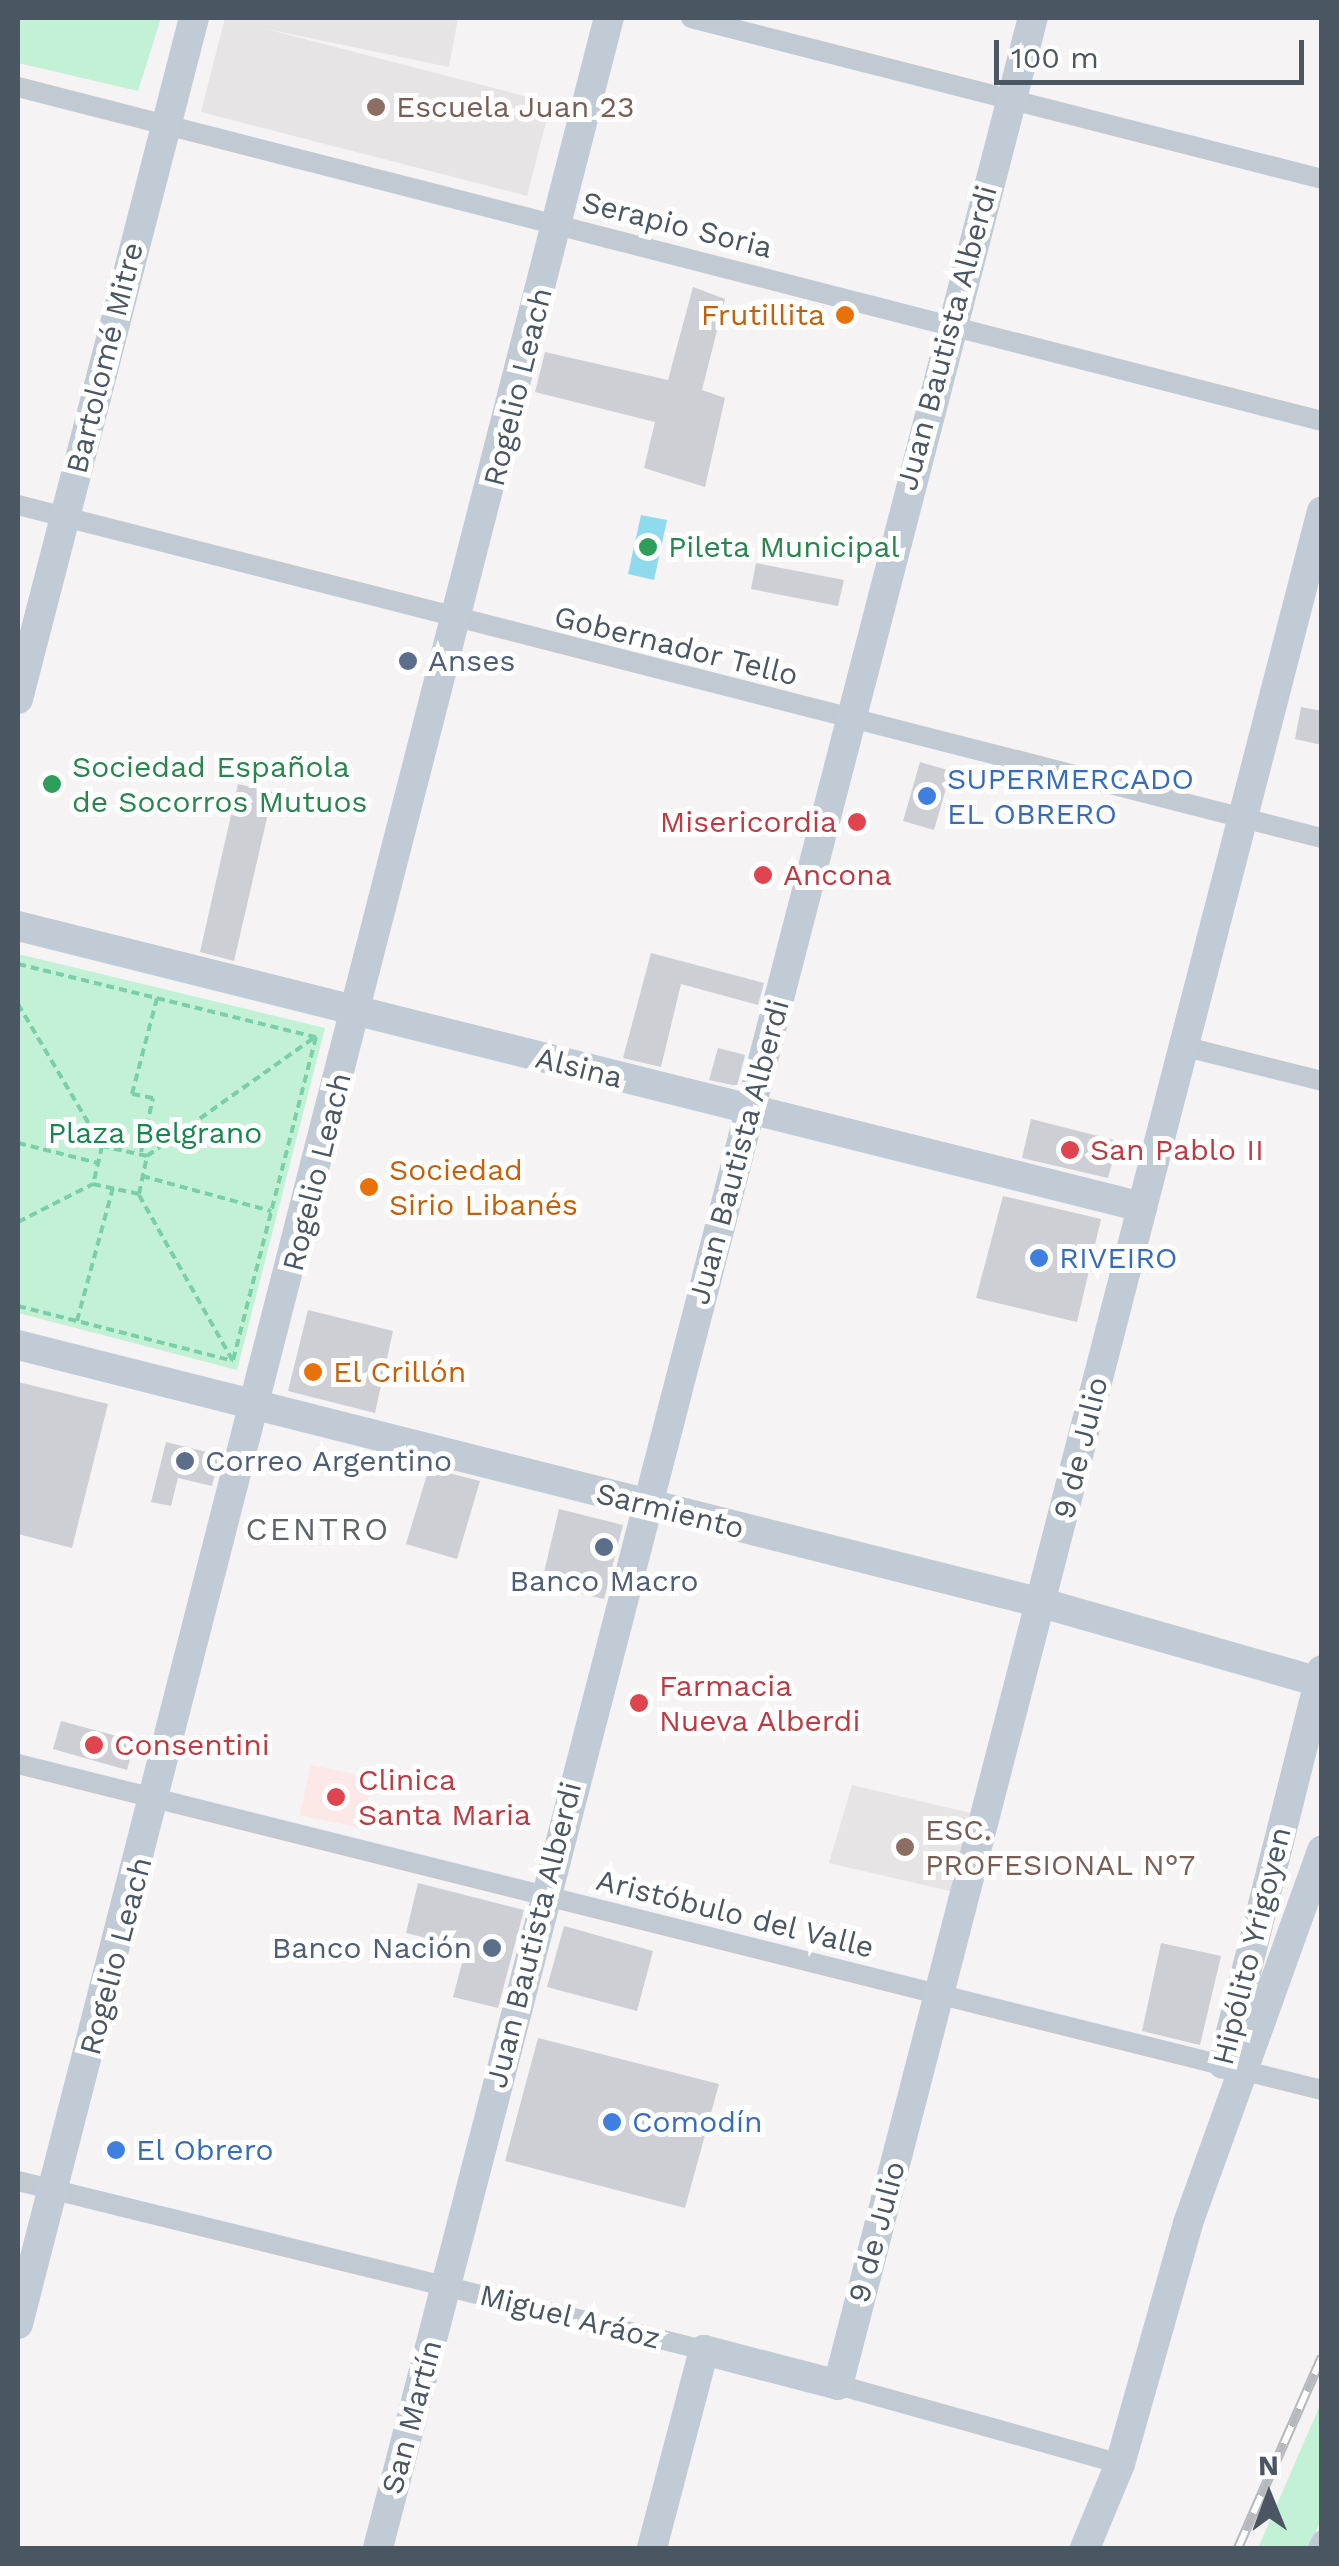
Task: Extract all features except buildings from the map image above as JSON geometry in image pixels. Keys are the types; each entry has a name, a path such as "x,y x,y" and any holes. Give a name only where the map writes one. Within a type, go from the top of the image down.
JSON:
{"street":[{"name":"Bartolomé Mitre","path":"18,699 194,18"},
{"name":"Rogelio Leach","path":"18,2324 459,622 610,18"},
{"path":"691,18 1322,179"},
{"name":"Juan Bautista Alberdi","path":"446,2286 543,1897 851,721 949,325 1033,18"},
{"name":"Serapio Soria","path":"18,88 1322,421"},
{"name":"Gobernador Tello","path":"18,505 459,622 1322,838"},
{"name":"9 de Julio","path":"838,2385 1322,511"},
{"name":"Alsina","path":"18,926 749,1112 1142,1206"},
{"path":"1182,1046 1322,1081"},
{"name":"Sarmiento","path":"18,1345 256,1408 1042,1602 1320,1677"},
{"name":"Hipólito Yrigoyen","path":"1086,2548 1120,2464 1231,2069 1320,1677"},
{"name":"Aristóbulo del Valle","path":"18,1764 156,1802 1322,2090"},
{"name":"Hipólito Yrigoyen","path":"1231,2069 1322,1850"},
{"name":"Miguel Aráoz","path":"18,2181 704,2350 1120,2464"},
{"name":"San Martín","path":"378,2548 446,2286"},
{"path":"652,2548 704,2350"},
{"path":"1318,2548 1322,2540"}],"path":[{"path":"18,964 316,1037"},
{"path":"140,1154 153,1098 132,1094 157,998"},
{"path":"18,1004 102,1146 93,1184"},
{"path":"233,1361 138,1194 142,1176 148,1156 316,1037"},
{"path":"233,1361 316,1037"},
{"path":"18,1143 98,1162"},
{"path":"102,1146 148,1156"},
{"path":"142,1176 271,1212"},
{"path":"18,1222 93,1184 138,1194"},
{"path":"77,1321 112,1188"},
{"path":"18,1306 233,1361"}],"shaded area":[{"name":"Escuela Juan 23","path":"225,18 458,18 449,67 262,28 551,103 527,196 201,112"},
{"name":"Clinica Santa Maria","path":"311,1765 372,1778 361,1828 300,1815"},
{"path":"852,1785 975,1814 954,1892 829,1863"}],"green space":[{"path":"18,18 161,18 138,91 18,63"},
{"name":"Plaza Belgrano","path":"18,954 325,1028 237,1370 18,1313"},
{"path":"1321,2403 1321,2519 1309,2548 1258,2548"}],"water":[{"name":"Pileta Municipal","path":"641,515 667,520 654,580 628,574"}],"railway":[{"path":"1238,2548 1322,2357"}],"place":[{"name":"Escuela Juan 23","path":"376,107"},
{"name":"Frutillita","path":"845,315"},
{"name":"Pileta Municipal","path":"648,547"},
{"name":"Anses","path":"408,661"},
{"name":"Sociedad Española de Socorros Mutuos","path":"52,784"},
{"name":"SUPERMERCADO EL OBRERO","path":"927,796"},
{"name":"Misericordia","path":"857,822"},
{"name":"Ancona","path":"763,875"},
{"name":"San Pablo II","path":"1070,1150"},
{"name":"Sociedad Sirio Libanés","path":"369,1187"},
{"name":"RIVEIRO","path":"1039,1258"},
{"name":"El Crillón","path":"313,1372"},
{"name":"Correo Argentino","path":"185,1461"},
{"name":"Banco Macro","path":"604,1547"},
{"name":"Farmacia Nueva Alberdi","path":"639,1703"},
{"name":"Consentini","path":"94,1745"},
{"name":"Clinica Santa Maria","path":"336,1797"},
{"name":"ESC. PROFESIONAL N°7","path":"905,1847"},
{"name":"Banco Nación","path":"492,1948"},
{"name":"Comodín","path":"612,2122"},
{"name":"El Obrero","path":"116,2150"}],"district":[{"name":"CENTRO","path":"318,1529"}]}
